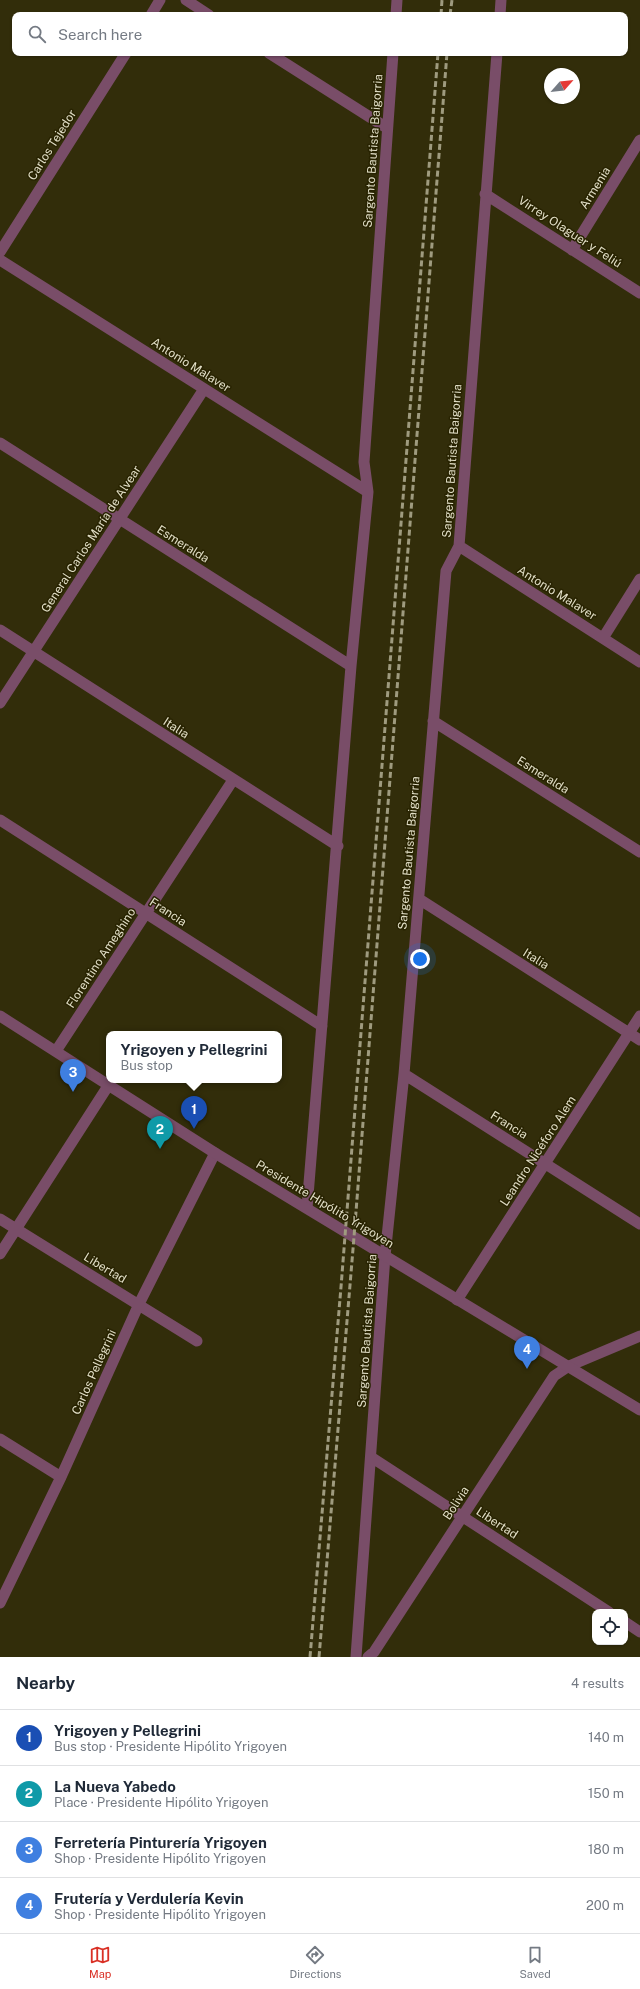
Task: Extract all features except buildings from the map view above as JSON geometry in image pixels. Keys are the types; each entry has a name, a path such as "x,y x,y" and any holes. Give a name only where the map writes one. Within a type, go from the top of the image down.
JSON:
{"street":[{"path":"152,12 160,0"},
{"path":"186,0 205,12"},
{"path":"396,12 398,0"},
{"path":"500,12 501,0"},
{"name":"Carlos Tejedor","path":"0,252 124,56"},
{"path":"274,56 387,128"},
{"name":"Sargento Bautista Baigorria","path":"307,1208 338,846 351,666 368,492 364,462 393,56"},
{"name":"Sargento Bautista Baigorria","path":"356,1657 385,1256 404,1074 446,571 459,546 497,56"},
{"name":"Armenia","path":"572,250 640,140"},
{"name":"Virrey Olaguer y Feliú","path":"485,194 640,293"},
{"name":"Antonio Malaver","path":"0,260 368,492"},
{"name":"General Carlos María de Alvear","path":"0,703 204,389"},
{"name":"Esmeralda","path":"0,443 351,666"},
{"name":"Antonio Malaver","path":"459,546 640,662"},
{"path":"603,638 640,579"},
{"name":"Italia","path":"0,630 338,846"},
{"name":"Esmeralda","path":"433,721 640,852"},
{"name":"Florentino Ameghino","path":"56,1051 233,780"},
{"name":"Francia","path":"0,820 322,1026"},
{"name":"Italia","path":"419,899 640,1040"},
{"name":"Presidente Hipólito Yrigoyen","path":"0,1016 215,1153 640,1410"},
{"name":"Leandro Nicéforo Alem","path":"458,1300 640,1016"},
{"name":"Francia","path":"404,1074 640,1224"},
{"path":"0,1254 108,1086"},
{"name":"Carlos Pellegrini","path":"0,1603 61,1477 139,1304 215,1153"},
{"name":"Libertad","path":"0,1219 197,1341"},
{"name":"Bolivia","path":"368,1657 374,1652 554,1376 569,1366 640,1336"},
{"path":"0,1439 61,1477"},
{"name":"Libertad","path":"371,1457 604,1609"},
{"path":"628,1624 640,1632"}],"railway":[{"path":"441,12 442,0"},
{"path":"450,12 452,0"},
{"path":"310,1657 341,1287 438,56"},
{"path":"319,1657 354,1237 447,56"}],"place":[{"name":"Ferretería Pinturería Yrigoyen","path":"73,1092"},
{"name":"Yrigoyen y Pellegrini","path":"194,1129"},
{"name":"La Nueva Yabedo","path":"160,1149"},
{"name":"Frutería y Verdulería Kevin","path":"527,1369"}]}
